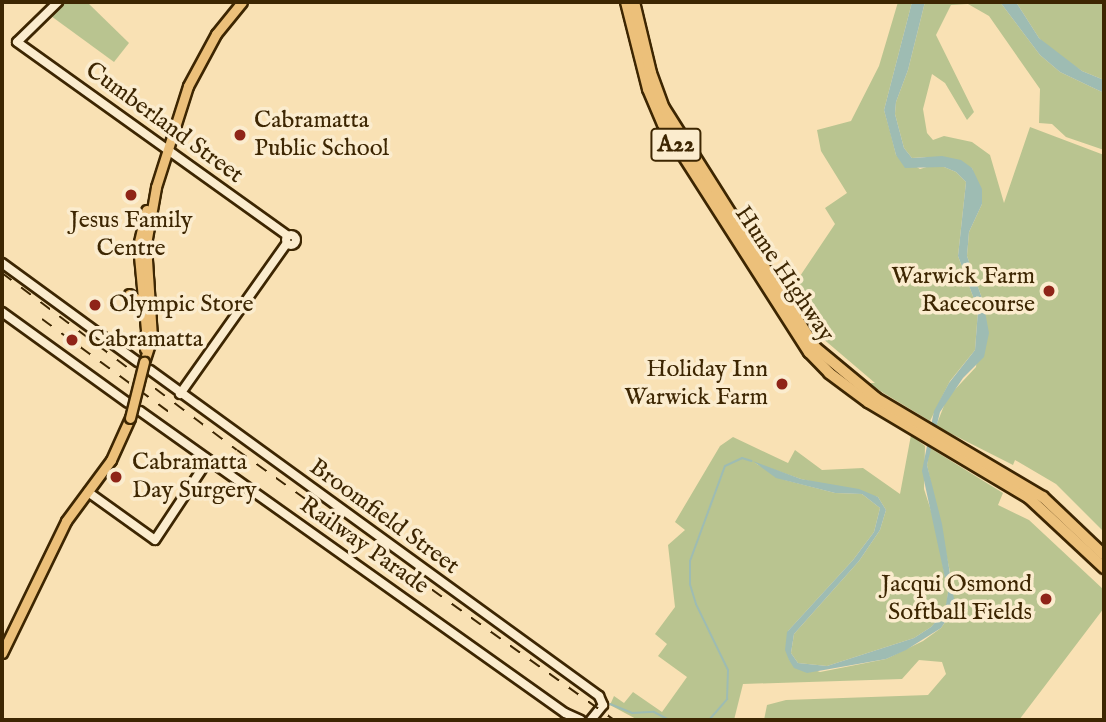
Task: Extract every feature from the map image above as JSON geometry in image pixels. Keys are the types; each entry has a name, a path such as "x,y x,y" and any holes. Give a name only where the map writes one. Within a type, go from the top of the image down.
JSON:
{"highway":[{"name":"Hume Highway","path":"626,2 639,61 658,113 793,331 814,358 844,386 1043,497 1104,555"},
{"name":"Hume Highway","path":"634,2 651,73 664,108 797,320 816,348 839,370 916,426"},
{"name":"Hume Highway","path":"949,445 1035,502 1104,568"}],"main road":[{"path":"2,653 66,521 118,450 130,418 153,324 139,236 152,190 156,187 196,69 224,23 242,2"},
{"path":"145,360 146,284"},
{"path":"129,294 144,303"},
{"path":"35,584 65,512 89,482 102,473"}],"street":[{"name":"Cumberland Street","path":"58,2 17,42 288,240 180,394"},
{"name":"Broomfield Street","path":"2,263 145,360 180,394 596,695"},
{"path":"2,312 128,403"},
{"name":"Railway Parade","path":"140,411 565,713 581,720"},
{"path":"88,492 155,540 208,460"},
{"path":"581,720 596,705 596,695"},
{"path":"591,720 603,705 596,695"}],"green space":[{"path":"66,2 87,2 129,43 114,62 51,16"},
{"path":"898,2 912,2 884,110 896,155 920,169 930,166 944,167 956,172 966,182 958,256 978,310 975,350 950,381 930,421 867,383 875,383 821,337 790,291 835,224 825,208 847,193 821,151 817,130 851,121 879,66"},
{"name":"Warwick Farm Racecourse","path":"925,2 1000,2 1040,55 1060,72 1104,93 1104,150 1066,137 1052,124 1039,123 1040,89 989,16 968,4 951,5 936,35 974,112 967,120 945,83 932,74 923,109 927,133 933,140 944,136 972,142 990,155 1004,203 1030,127 1104,155 1104,532 1056,484 1015,460 1013,465 936,426 947,398 976,367 983,301 967,256 969,232 982,204 972,168 925,157 912,158 904,148 895,114 896,102 908,70"},
{"path":"1016,2 1104,2 1104,80 1082,71 1056,54 1039,38"},
{"path":"911,435 925,446 924,489 934,520 948,592 946,611 931,627 914,638 827,666 798,663 791,653 794,634 859,561 880,530 886,510 878,497 801,479 755,463 785,480 835,493 862,494 880,508 874,532 853,560 788,631 789,660 820,672 886,659 923,641 941,628 952,612 950,572 927,465 930,448 1003,493 998,505 1029,520 1104,590 1104,608 1019,720 764,720 767,705 786,700 928,695 946,674 942,662 919,660 902,679 743,684 734,720 638,720 610,705 614,696 624,703 633,692 662,712 687,677 658,656 667,644 655,634 675,607 668,545 685,530 675,522 720,446 733,437 788,463 795,450 822,470 863,468 900,494"}],"water":[{"path":"912,2 925,2 908,70 896,102 895,114 904,148 912,158 942,156 961,160 972,168 982,189 982,204 969,232 967,256 983,301 989,333 984,357 963,378 940,412 927,465 942,524 954,599 952,612 941,628 886,659 807,673 794,668 789,660 785,650 787,632 853,560 874,532 880,508 862,494 835,493 776,478 753,461 801,479 859,489 878,497 886,510 880,530 859,561 794,634 791,653 798,663 827,666 914,638 931,627 945,611 948,592 922,471 934,411 949,383 975,350 978,310 958,256 966,182 956,172 944,167 905,168 896,155 884,110"},
{"path":"1000,2 1016,2 1039,38 1082,71 1104,80 1104,93 1060,72 1040,55"}],"waterway":[{"path":"709,720 727,699 728,670 696,604 690,584 690,561 725,466 742,458 752,461"},
{"path":"610,704 632,713 654,712 669,720"}],"railway":[{"path":"2,273 237,450 614,720"},
{"path":"42,319 172,414"}],"place":[{"name":"Cabramatta Public School","path":"240,135"},
{"name":"Jesus Family Centre","path":"131,195"},
{"name":"Warwick Farm Racecourse","path":"1049,291"},
{"name":"Olympic Store","path":"95,305"},
{"name":"Cabramatta","path":"72,340"},
{"name":"Holiday Inn Warwick Farm","path":"782,384"},
{"name":"Cabramatta Day Surgery","path":"116,477"},
{"name":"Jacqui Osmond Softball Fields","path":"1046,599"}]}
